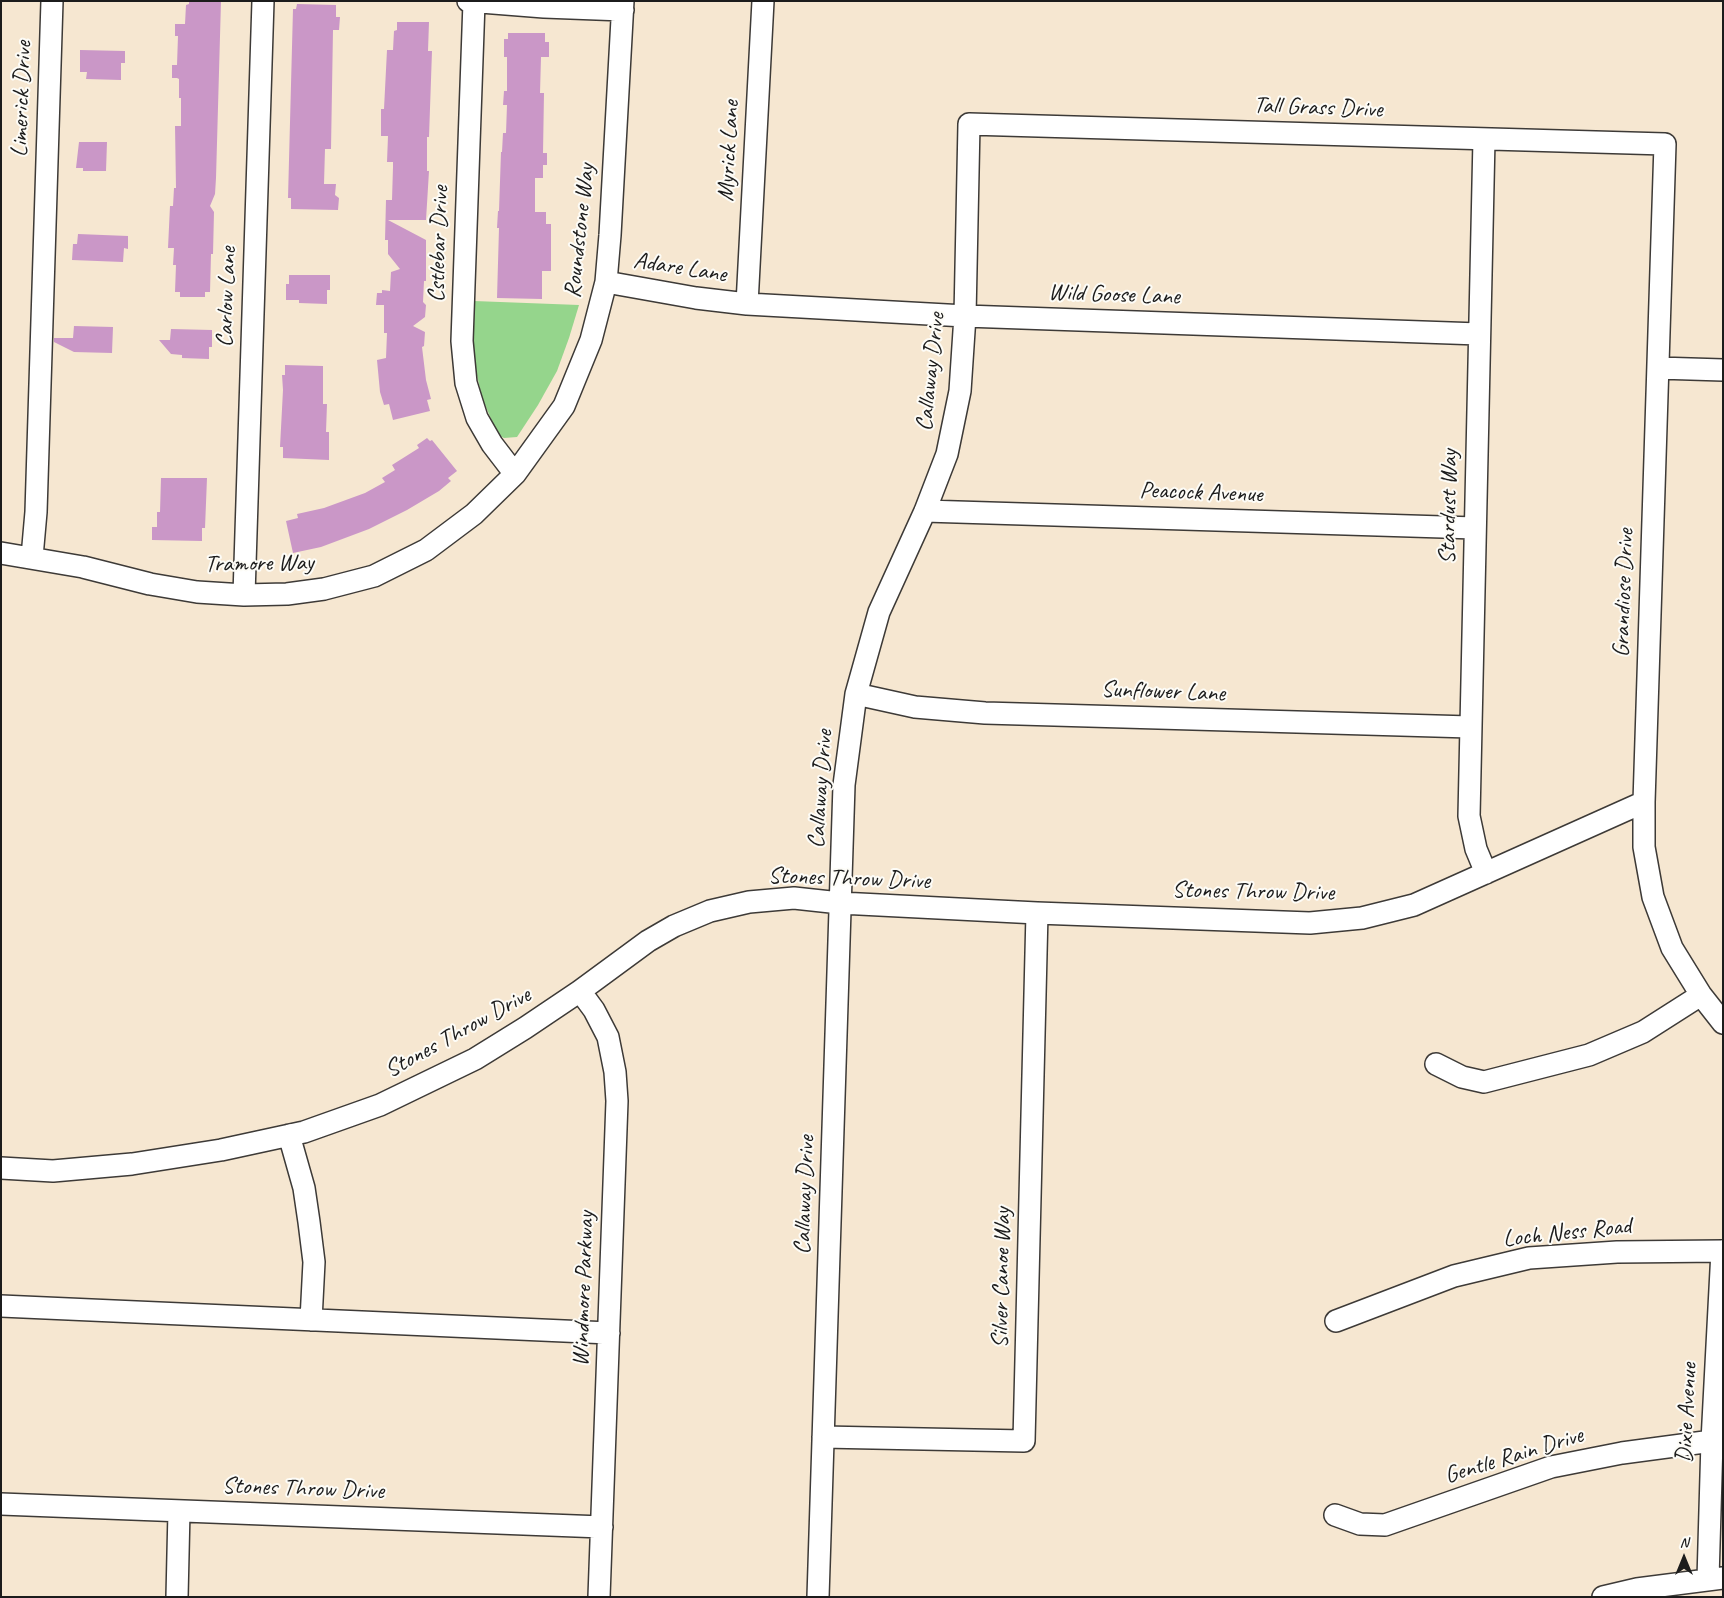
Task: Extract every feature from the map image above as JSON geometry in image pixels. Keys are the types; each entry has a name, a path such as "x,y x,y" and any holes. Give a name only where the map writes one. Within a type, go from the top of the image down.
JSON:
{"street":[{"name":"Limerick Drive","path":"32,557 36,512 52,1"},
{"name":"Carlow Lane","path":"244,595 264,1"},
{"name":"Myrick Lane","path":"747,304 763,1"},
{"path":"471,2 544,7 623,6"},
{"name":"Cstlebar Drive","path":"471,2 462,341 466,384 477,418 492,444 515,474"},
{"name":"Roundstone Way","path":"515,474 564,406 591,340 606,282 623,6"},
{"name":"Tall Grass Drive","path":"968,124 1665,144"},
{"name":"Callaway Drive","path":"818,1597 844,785 856,694 879,612 925,511 948,454 960,391 965,316 968,124"},
{"name":"Stardust Way","path":"1484,139 1469,816 1476,849 1486,873"},
{"name":"Grandiose Drive","path":"1665,144 1644,847 1653,897 1672,948 1701,995 1723,1023"},
{"name":"Adare Lane","path":"606,282 696,298 747,304"},
{"name":"Wild Goose Lane","path":"747,304 965,316 1479,334"},
{"path":"1658,368 1723,370"},
{"name":"Tramore Way","path":"1,553 83,567 150,584 196,592 244,595 287,594 324,589 374,576 426,550 474,514 515,474"},
{"name":"Peacock Avenue","path":"925,511 1475,528"},
{"name":"Sunflower Lane","path":"856,694 915,707 985,713 1470,727"},
{"name":"Stones Throw Drive","path":"1,1168 53,1171 132,1164 221,1150 304,1132 380,1106 475,1059 526,1028 648,941 674,926 710,911 750,902 794,898 840,903 1037,913 1310,923 1362,918 1414,905 1644,802"},
{"name":"Silver Canoe Way","path":"823,1437 1024,1442 1037,913"},
{"name":"Windmore Parkway","path":"580,991 594,1010 608,1037 615,1072 617,1101 599,1597"},
{"path":"1436,1064 1462,1077 1484,1082 1589,1055 1643,1032 1701,995"},
{"path":"289,1135 304,1188 314,1262 311,1320"},
{"name":"Loch Ness Road","path":"1336,1321 1454,1276 1529,1258 1617,1252 1722,1251"},
{"name":"Dixie Avenue","path":"1715,1578 1712,1441 1722,1251"},
{"path":"1,1306 609,1333"},
{"name":"Gentle Rain Drive","path":"1335,1515 1360,1524 1385,1525 1551,1467 1622,1453 1712,1441"},
{"name":"Stones Throw Drive","path":"1,1504 602,1527"},
{"path":"177,1597 179,1511"},
{"path":"1604,1597 1636,1588 1715,1578"}],"green space":[{"path":"474,301 579,305 557,371 517,437 504,438 498,435 482,398 473,347"}],"building":[{"path":"189,1 221,1 216,178 215,194 210,206 214,212 213,254 211,254 210,292 205,292 205,297 180,297 180,292 175,292 176,265 173,265 174,248 168,248 170,206 173,206 174,188 176,188 175,126 181,126 179,79 172,78 172,65 177,65 178,36 175,36 175,24 185,24 186,5 189,4"},
{"path":"297,4 336,5 336,17 340,17 339,30 333,30 331,149 325,149 324,184 336,184 335,195 339,198 338,210 291,209 291,198 288,198 293,9 296,9"},
{"path":"397,22 429,22 428,51 432,51 429,137 427,137 427,171 429,171 426,220 388,220 426,240 426,281 424,281 423,302 426,305 425,317 413,326 425,332 424,346 422,347 426,380 431,399 427,400 430,411 393,420 389,404 384,405 380,392 377,360 386,358 387,333 384,333 384,305 376,305 377,293 382,293 382,290 390,291 391,272 400,269 388,254 388,240 385,240 386,200 392,200 393,162 387,162 388,136 381,136 381,109 384,109 387,50 393,50 394,31 397,30"},
{"path":"508,33 545,33 545,42 549,42 549,57 541,57 540,93 544,93 543,153 547,153 547,165 543,165 543,178 535,178 535,212 546,212 546,224 551,224 551,271 542,271 542,299 497,298 499,228 497,228 501,152 503,133 506,133 507,105 503,105 504,91 507,91 507,57 504,57 504,39 508,39"},
{"path":"80,50 125,51 125,63 121,63 121,80 86,79 87,72 80,72"},
{"path":"79,142 107,142 106,171 83,171 83,168 76,168"},
{"path":"78,234 128,236 128,249 124,248 123,262 72,260 73,244 77,244"},
{"path":"289,275 330,275 330,290 327,290 327,304 299,303 299,300 286,300 286,284 289,284"},
{"path":"74,326 113,327 112,353 74,352 54,342 54,338 73,338"},
{"path":"171,329 212,330 212,347 209,347 209,359 182,358 182,355 171,354 159,340 170,340"},
{"path":"285,365 323,366 323,404 327,404 326,432 329,432 329,460 283,458 283,447 280,447 282,375 285,375"},
{"path":"427,438 430,441 432,440 457,471 448,478 451,481 439,491 407,510 369,529 321,547 293,553 286,521 298,518 297,514 324,508 365,493 385,482 382,478 395,470 392,465 419,448 417,445"},
{"path":"161,478 207,478 205,528 202,528 202,541 152,540 152,527 157,527 157,512 160,512"}]}
